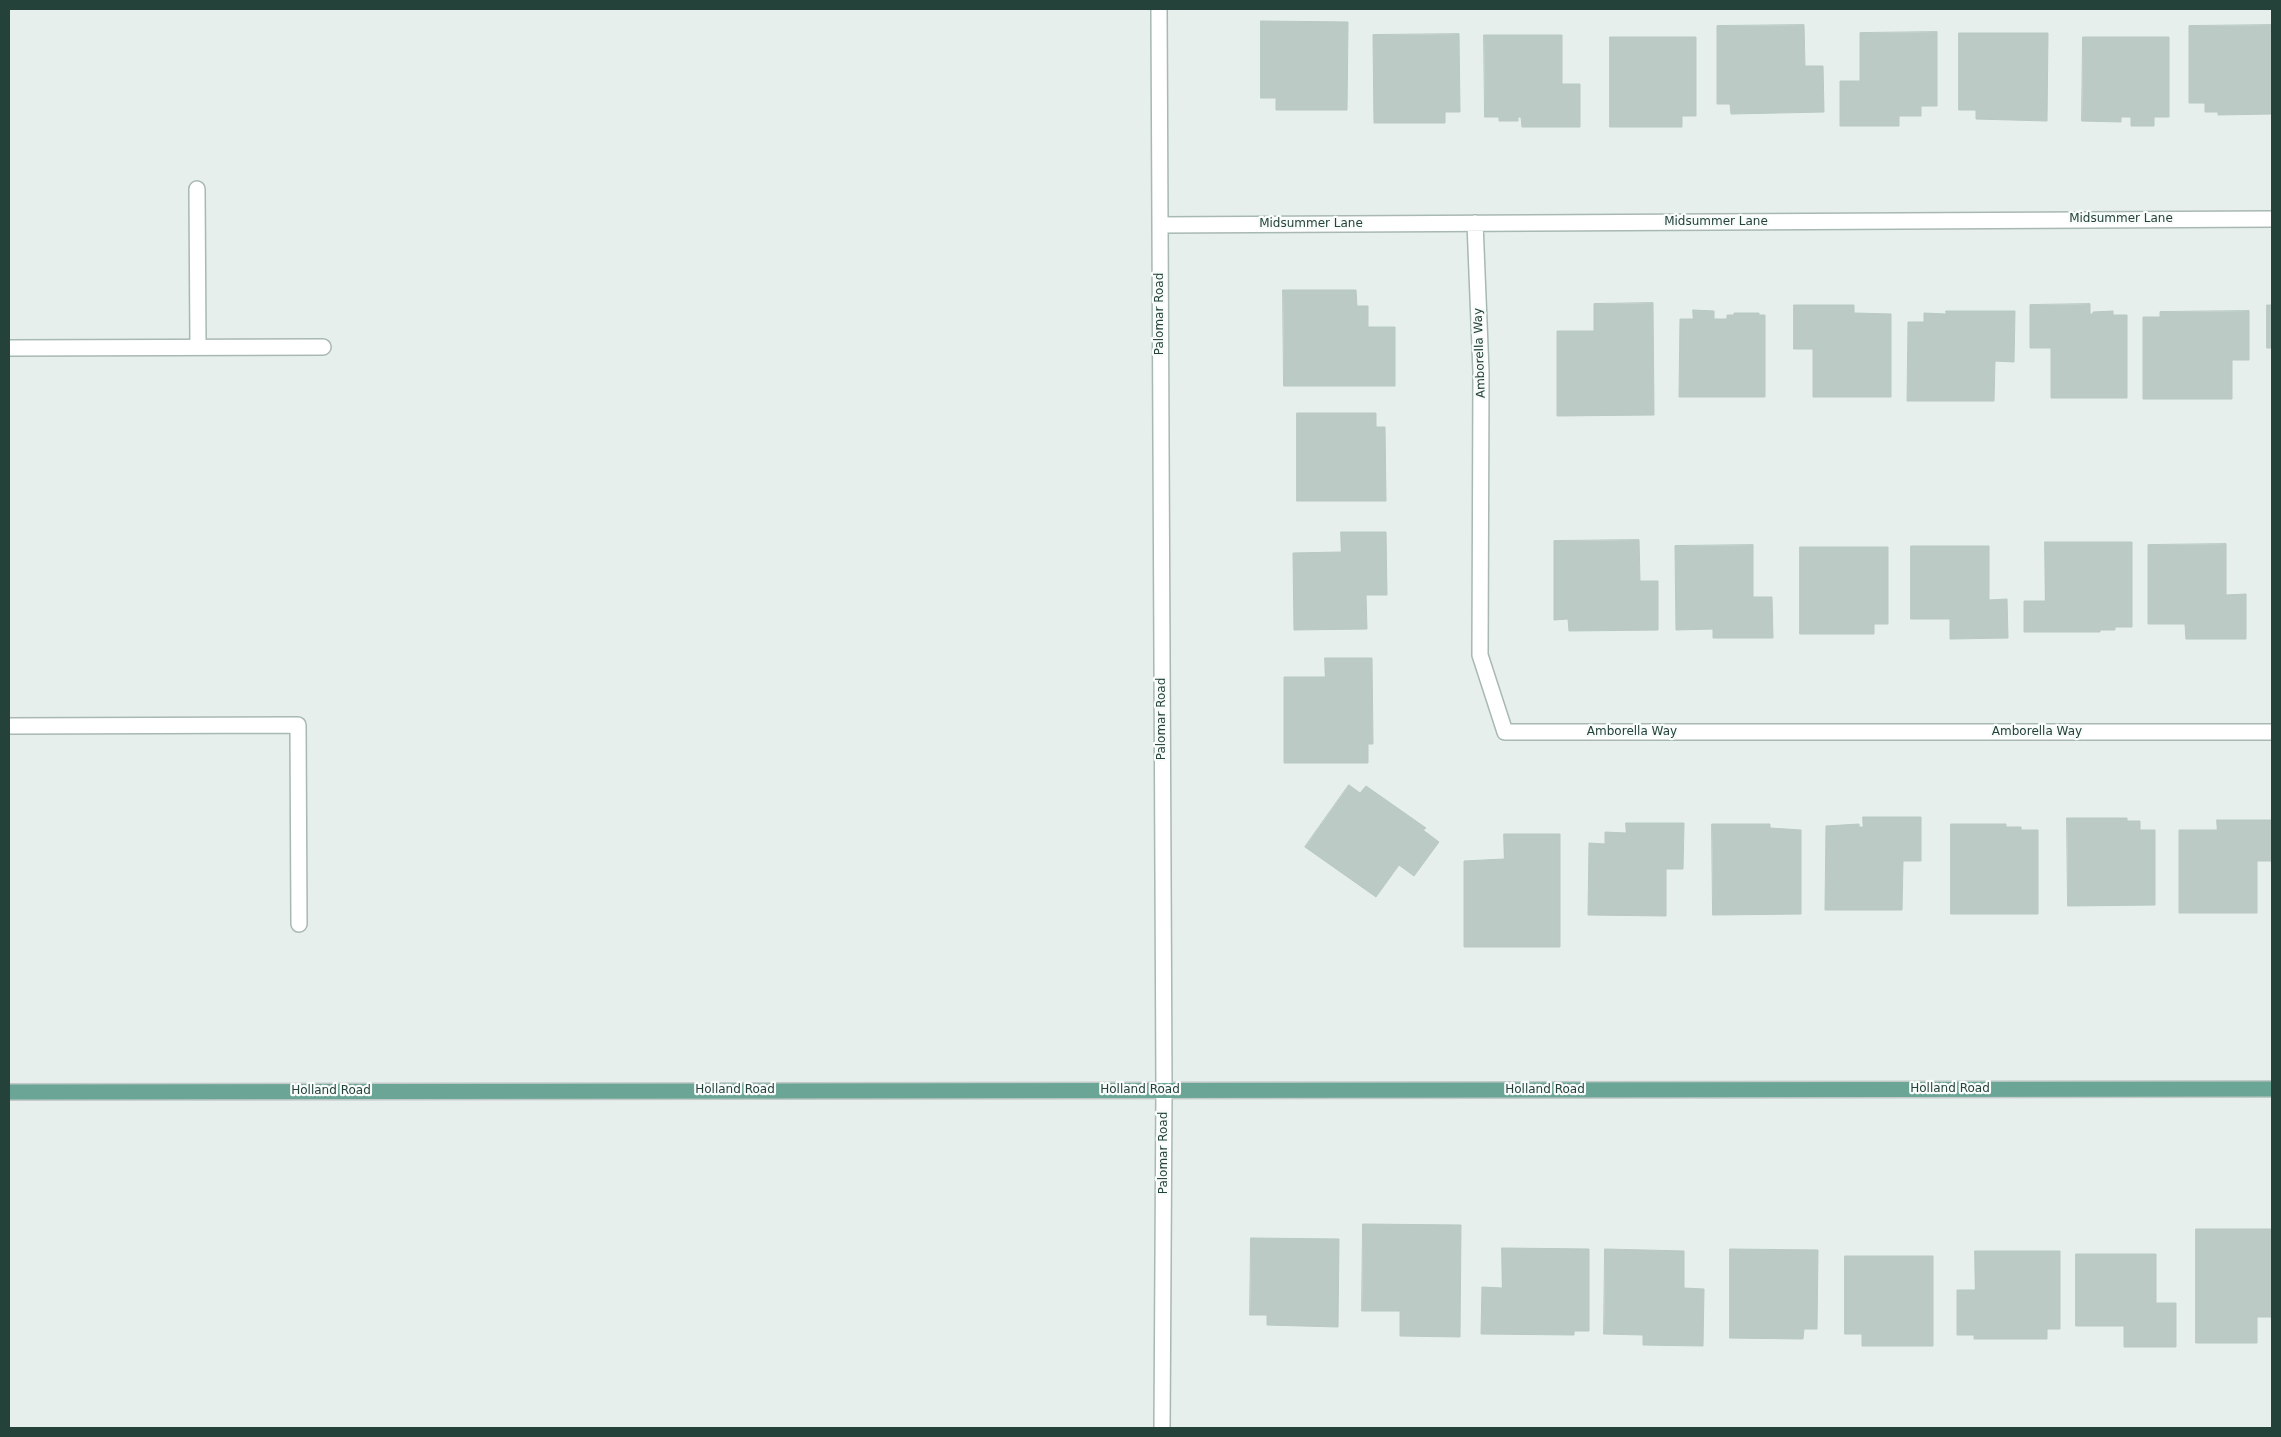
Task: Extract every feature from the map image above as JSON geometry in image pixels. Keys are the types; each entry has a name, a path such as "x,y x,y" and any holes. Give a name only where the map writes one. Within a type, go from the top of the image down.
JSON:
{"main road":[{"name":"Holland Road","path":"9,1092 2272,1088"}],"street":[{"name":"Palomar Road","path":"1159,9 1164,1090 1162,1428"},
{"path":"196,189 198,347"},
{"name":"Midsummer Lane","path":"1160,225 2272,219"},
{"name":"Amborella Way","path":"1475,223 1481,372 1480,655 1505,732 2272,732"},
{"path":"9,348 323,347"},
{"path":"9,726 298,725 299,924"}],"building":[{"path":"1261,21 1348,22 1347,110 1276,110 1276,98 1261,98"},
{"path":"1804,25 1805,66 1823,66 1824,112 1731,114 1730,104 1717,104 1717,26"},
{"path":"2272,25 2272,114 2218,115 2218,112 2205,112 2205,103 2189,103 2189,26"},
{"path":"1937,32 1937,106 1921,106 1921,116 1899,116 1899,126 1840,126 1840,81 1860,81 1860,33"},
{"path":"1959,33 2048,33 2047,121 1976,119 1976,110 1959,110"},
{"path":"1459,34 1460,112 1445,112 1445,123 1374,123 1373,35"},
{"path":"1484,35 1562,35 1562,84 1580,84 1580,127 1522,127 1521,117 1518,117 1518,121 1499,121 1499,117 1485,117"},
{"path":"1610,37 1696,37 1696,116 1682,116 1682,127 1610,127"},
{"path":"2083,37 2169,37 2169,117 2154,117 2154,126 2131,126 2131,117 2121,117 2121,122 2082,121"},
{"path":"1283,290 1356,290 1357,306 1368,306 1368,327 1395,327 1395,386 1284,386"},
{"path":"1653,303 1654,415 1557,416 1557,331 1594,331 1594,304"},
{"path":"2090,304 2090,314 2093,314 2093,312 2113,311 2113,315 2127,315 2127,398 2051,398 2051,348 2030,348 2030,305"},
{"path":"1794,305 1854,305 1854,313 1891,314 1891,397 1813,397 1813,349 1794,349"},
{"path":"2267,305 2272,305 2272,348 2267,348"},
{"path":"1693,310 1714,311 1714,319 1727,319 1727,315 1734,315 1734,313 1759,313 1759,315 1765,315 1765,397 1679,397 1680,319 1693,319"},
{"path":"1946,311 2015,311 2014,362 1995,361 1994,401 1907,401 1908,322 1924,322 1924,313 1946,314"},
{"path":"2249,311 2249,360 2232,360 2232,399 2143,399 2143,317 2160,317 2160,312"},
{"path":"1297,413 1376,413 1376,427 1385,427 1386,501 1297,501"},
{"path":"1341,532 1386,532 1387,595 1366,595 1367,629 1294,630 1293,553 1341,552"},
{"path":"1639,540 1640,581 1658,581 1658,630 1569,631 1568,619 1554,620 1554,541"},
{"path":"2045,542 2132,542 2132,627 2115,627 2115,630 2100,630 2100,632 2024,632 2024,601 2045,601"},
{"path":"2226,544 2226,595 2246,594 2246,639 2186,639 2185,624 2148,624 2148,545"},
{"path":"1753,545 1753,597 1772,597 1773,638 1713,638 1713,629 1676,630 1675,546"},
{"path":"1911,546 1989,546 1989,600 2007,599 2008,638 1950,639 1950,619 1911,619"},
{"path":"1800,547 1888,547 1888,624 1874,624 1874,634 1800,634"},
{"path":"1325,658 1372,658 1373,744 1368,744 1368,763 1284,763 1284,677 1325,677"},
{"path":"1349,785 1360,793 1366,786 1426,828 1423,830 1439,842 1414,876 1399,865 1376,897 1305,847"},
{"path":"1863,817 1921,817 1921,861 1903,861 1902,910 1825,910 1826,826 1859,824 1859,827 1863,827"},
{"path":"2067,818 2127,818 2127,821 2140,821 2140,830 2155,830 2155,905 2068,906"},
{"path":"2217,820 2272,820 2272,861 2257,861 2257,913 2179,913 2179,830 2217,830"},
{"path":"1626,823 1684,823 1683,869 1666,869 1666,916 1588,915 1589,843 1605,844 1605,832 1626,833"},
{"path":"1712,824 1770,824 1770,828 1801,830 1801,914 1713,915"},
{"path":"1951,824 2006,824 2006,827 2021,827 2021,830 2038,830 2038,914 1951,914"},
{"path":"1504,834 1560,834 1560,947 1464,947 1464,861 1504,859"},
{"path":"1363,1224 1461,1225 1460,1337 1400,1336 1400,1311 1362,1311"},
{"path":"2196,1229 2272,1229 2272,1317 2257,1317 2257,1343 2196,1343"},
{"path":"1251,1238 1339,1239 1338,1327 1267,1325 1267,1315 1250,1315"},
{"path":"1502,1248 1589,1249 1589,1331 1574,1331 1574,1335 1481,1334 1482,1287 1502,1288"},
{"path":"1605,1249 1684,1251 1684,1288 1704,1289 1703,1346 1643,1345 1643,1335 1604,1334"},
{"path":"1730,1249 1818,1250 1817,1329 1804,1329 1803,1339 1730,1338"},
{"path":"1975,1251 2060,1251 2060,1329 2047,1329 2047,1339 1974,1339 1974,1335 1957,1335 1957,1290 1975,1290"},
{"path":"2076,1254 2156,1254 2156,1303 2176,1303 2176,1347 2124,1347 2124,1326 2076,1326"},
{"path":"1845,1256 1933,1256 1933,1346 1862,1346 1862,1334 1845,1334"}]}
